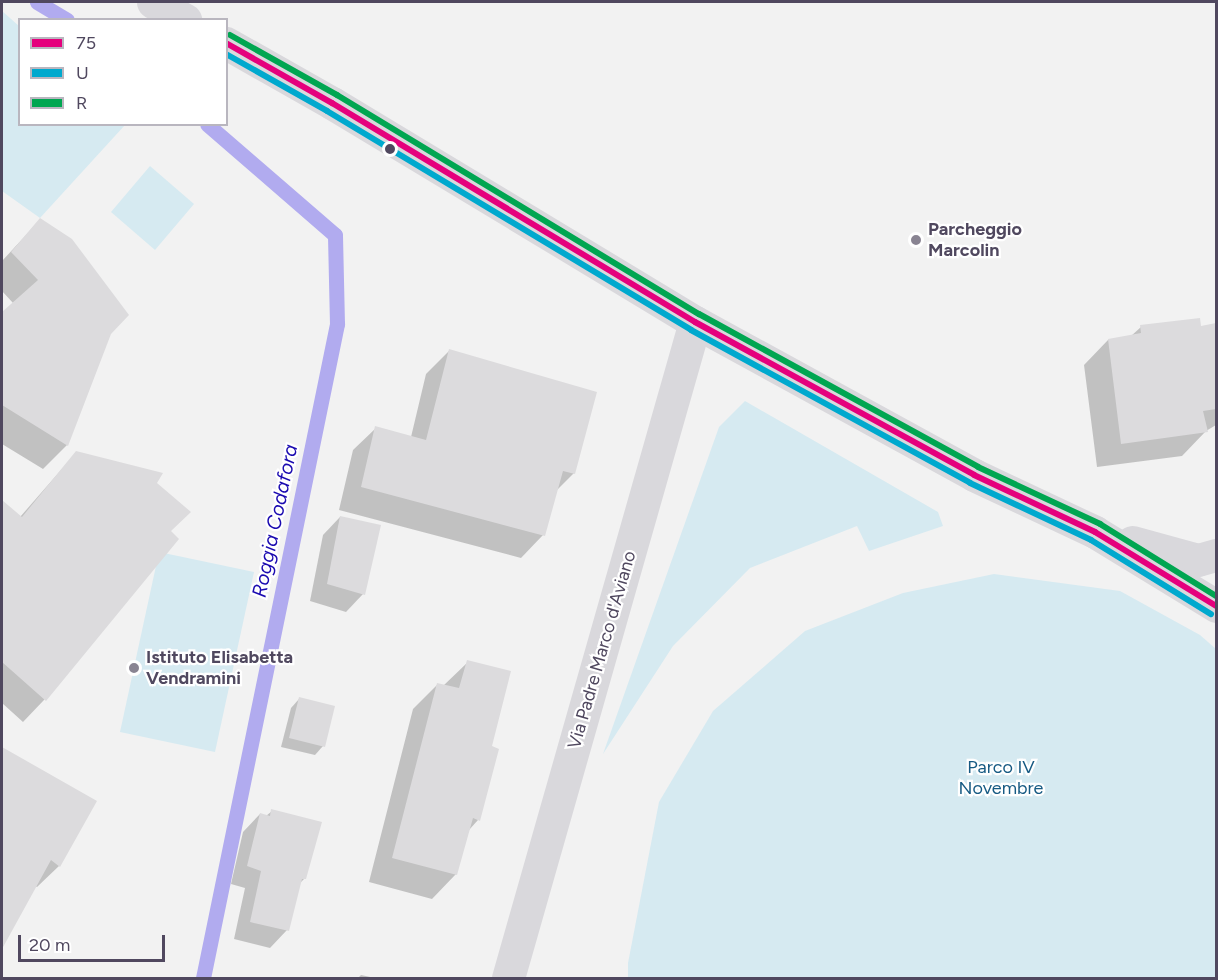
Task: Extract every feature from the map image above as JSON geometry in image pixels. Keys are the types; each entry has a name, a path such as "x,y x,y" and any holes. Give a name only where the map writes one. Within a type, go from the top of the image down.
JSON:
{"street":[{"path":"153,2 181,18"},
{"path":"228,44 332,103 695,321 974,475 1095,532 1216,606"},
{"name":"Via Padre Marco d'Aviano","path":"508,978 695,321"},
{"path":"1095,532 1198,560 1216,555"}],"green space":[{"path":"2,11 18,25 18,126 124,126 40,218 2,191"},
{"path":"150,166 194,204 155,250 111,212"},
{"path":"745,401 938,512 943,526 869,551 857,526 750,568 673,646 603,754 719,427"},
{"path":"159,552 254,572 215,752 120,732"},
{"name":"Parco IV Novembre","path":"994,574 1120,591 1200,635 1216,649 1216,978 628,978 628,963 659,802 713,711 805,631 903,593"}],"building":[{"path":"40,218 72,239 129,315 111,334 68,446 2,405 2,312 38,280 11,252"},
{"path":"1200,318 1201,326 1216,323 1216,409 1203,411 1208,432 1121,444 1108,339 1141,333 1140,325"},
{"path":"449,349 597,392 575,474 563,471 545,536 361,487 375,426 426,440"},
{"path":"76,451 163,473 157,483 191,512 171,531 179,539 46,701 2,662 2,500 22,517"},
{"path":"340,516 381,525 365,595 327,584"},
{"path":"467,660 511,671 492,746 499,749 480,821 473,818 457,875 392,858 437,683 459,688"},
{"path":"299,697 335,706 325,747 289,738"},
{"path":"2,747 97,801 60,867 51,860 2,949"},
{"path":"271,809 322,822 306,879 302,879 289,931 250,922 261,871 247,866 260,813 270,816"}],"waterway":[{"name":"Roggia Codafora","path":"37,2 64,18"},
{"name":"Roggia Codafora","path":"203,978 337,324 335,235 209,126"}],"transit line":[{"name":"R","path":"230,35 337,95 699,314 978,467 1100,524 1216,596"},
{"name":"75","path":"228,44 332,103 695,322 974,475 1095,532 1216,606"},
{"name":"U","path":"228,55 327,111 691,330 970,483 1091,540 1211,614"}],"place":[{"name":"Parcheggio Marcolin","path":"916,240"},
{"name":"Istituto Elisabetta Vendramini","path":"134,668"}]}
